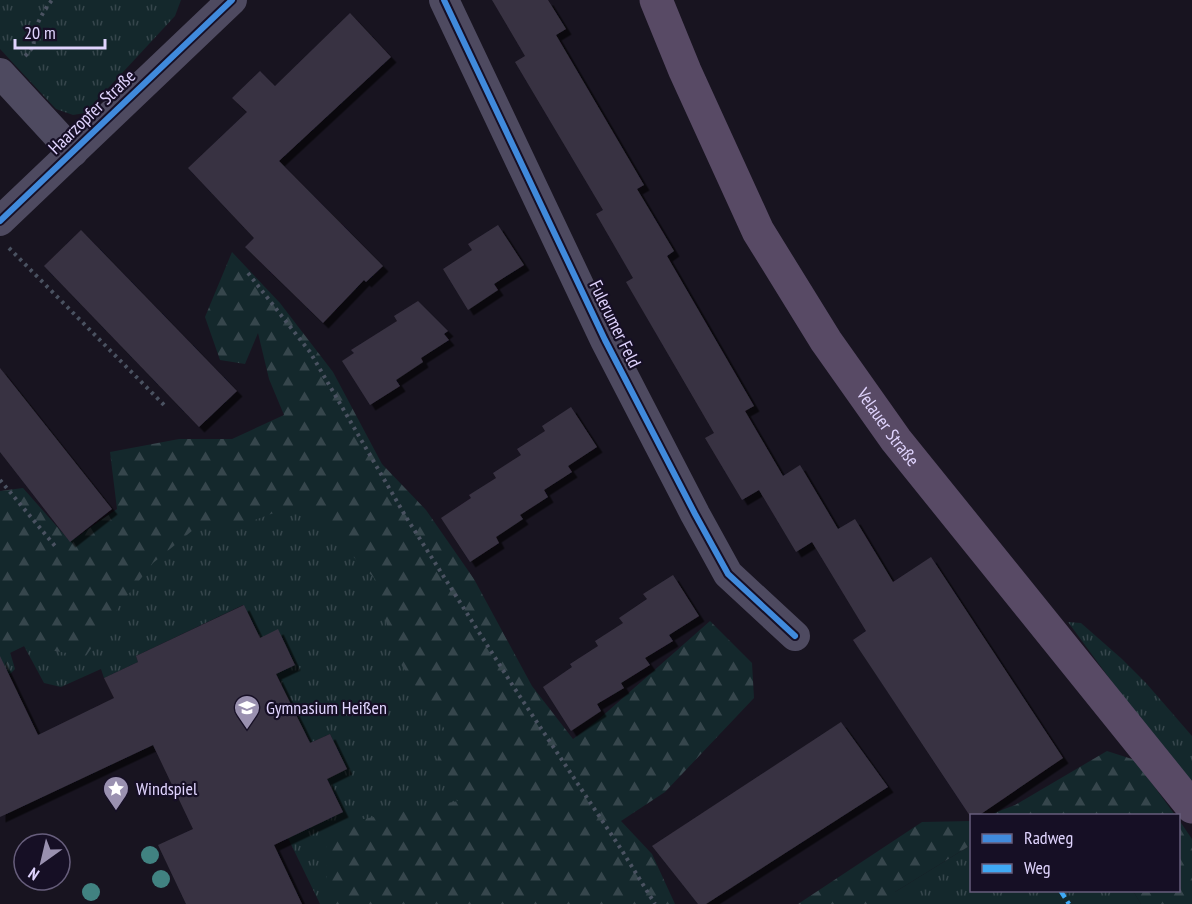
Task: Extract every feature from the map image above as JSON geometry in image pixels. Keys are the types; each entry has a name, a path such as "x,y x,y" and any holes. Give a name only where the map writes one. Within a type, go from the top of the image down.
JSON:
{"main road":[{"name":"Velauer Straße","path":"656,0 685,71 758,231 826,341 896,440 1192,807"}],"street":[{"name":"Fulerumer Feld","path":"444,0 605,340 728,574 795,636"},
{"name":"Haarzopfer Straße","path":"4,234 73,152 229,1"},
{"path":"2,75 73,152"}],"path":[{"path":"2,75 33,48 35,42 33,33 52,0"},
{"path":"4,234 167,408"},
{"path":"248,273 310,352 413,527 655,904"},
{"path":"0,480 55,546"}],"green space":[{"path":"0,0 181,0 175,16 85,113 73,115 56,109 0,49"},
{"path":"232,252 280,303 333,372 382,464 426,510 474,579 532,686 573,739 599,719 710,621 752,663 754,698 665,792 621,821 652,854 675,904 327,904 326,840 358,820 458,801 435,768 446,731 396,657 374,578 301,503 249,522 193,530 153,563 120,605 86,656 24,646 10,653 9,675 0,679 0,491 23,488 68,539 74,539 117,509 110,452 179,439 232,439 284,415 269,379 258,333 245,364 220,360 205,317"},
{"path":"309,436 584,904 320,904 288,838 343,812 327,779 346,769 330,734 310,743 276,673 295,664 278,630 260,638 243,605 136,656 138,662 104,678 101,669 61,687 44,683 24,646 10,652 15,669 9,675 0,637"},
{"path":"1068,622 1081,623 1122,659 1192,736 1192,783 1132,709"},
{"path":"1107,751 1135,760 1174,814 991,814 1015,805"},
{"path":"970,821 970,846 895,892 895,904 798,904 922,822"},
{"path":"1180,821 1192,839 1192,904 1141,904 1134,892 1180,892"},
{"path":"970,846 970,892 1134,892 1141,904 895,904 895,892"}],"building":[{"path":"492,0 548,0 566,29 556,35 644,185 637,189 674,251 667,256 754,406 745,411 783,476 800,465 838,529 855,519 893,582 931,557 1063,758 981,814 970,814 970,816 853,640 866,631 812,542 796,552 759,490 742,500 705,438 714,433 626,282 633,278 596,214 603,210 515,62 525,56"},
{"path":"350,13 391,57 279,161 383,266 366,282 364,280 323,323 245,247 254,238 188,168 247,112 232,98 260,71 275,86"},
{"path":"498,225 524,265 494,284 498,290 468,310 443,269 472,250 468,244"},
{"path":"81,230 237,391 199,427 44,266"},
{"path":"418,301 448,331 444,334 449,340 421,358 423,362 396,380 400,386 370,405 342,361 354,353 351,350 397,321 394,316"},
{"path":"0,368 112,509 70,542 0,452"},
{"path":"571,407 597,447 568,466 572,472 544,490 548,497 520,515 523,519 496,537 499,543 470,562 441,518 471,498 469,495 496,478 493,473 521,455 517,449 545,431 542,426"},
{"path":"673,575 699,616 669,635 673,641 645,658 650,665 621,683 624,688 597,704 601,711 571,731 543,687 572,667 570,664 598,646 595,641 623,623 619,618 647,599 643,594"},
{"path":"244,605 260,638 278,629 295,665 276,674 310,743 330,734 347,769 327,779 343,812 274,845 302,904 186,904 158,845 193,829 153,745 0,817 0,656 38,735 114,698 104,678 138,662 136,656"},
{"path":"841,722 888,787 706,904 698,904 652,846"}],"marked path":[{"path":"1061,892 1069,904"}],"cycle path":[{"path":"0,221 232,0"},
{"path":"444,0 605,340 728,574 795,636"}],"place":[{"name":"Gymnasium Heißen","path":"247,731"},
{"name":"Windspiel","path":"116,812"}]}
